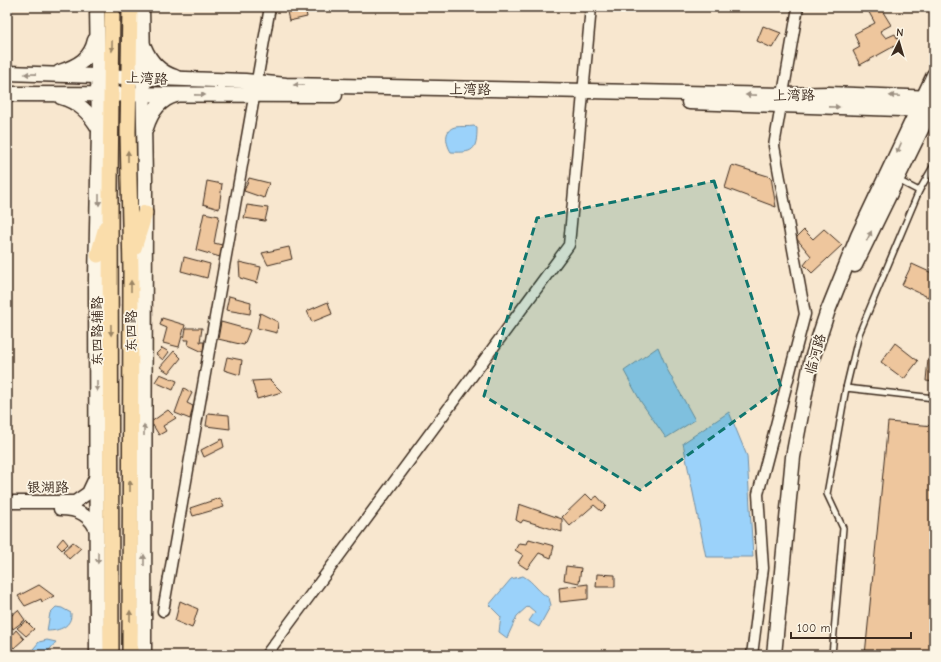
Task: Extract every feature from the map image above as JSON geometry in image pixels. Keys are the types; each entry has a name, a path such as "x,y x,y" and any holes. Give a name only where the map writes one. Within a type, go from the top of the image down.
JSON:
{"main road":[{"path":"97,7 97,29 105,76"},
{"name":"东四路","path":"111,655 111,209 105,76 112,7"},
{"path":"134,7 142,44 154,66 167,74 189,80"},
{"name":"东四路","path":"130,655 131,259 128,175 136,94 134,7"},
{"path":"50,74 76,66 89,56 97,29"},
{"path":"136,78 142,44"},
{"name":"上湾路","path":"7,73 189,80 255,89"},
{"name":"临河路","path":"784,655 800,474 814,390 824,348 841,299 861,252 897,180 928,104 934,75"},
{"name":"上湾路","path":"7,94 180,94 255,89 286,85 584,96 782,101 829,94 928,104"},
{"path":"49,94 63,97 81,106 89,113 99,130 110,161"},
{"path":"136,94 144,138 144,655"},
{"path":"144,138 148,122 154,109 165,99 180,94"},
{"name":"东四路辅路","path":"97,655 99,130 105,95"},
{"name":"临河路","path":"774,655 793,457 811,362 846,263 878,190 928,104"},
{"path":"98,255 111,209"},
{"path":"131,259 145,213"}],"street":[{"path":"163,611 270,7"},
{"path":"266,655 570,245 591,7"},
{"path":"752,655 763,568 758,494 805,314 774,146 798,7"},
{"name":"银湖路","path":"7,502 75,502 81,499 91,488 97,471"},
{"name":"银湖路","path":"7,509 75,510 91,520 98,536"}],"lane":[{"path":"832,655 843,528 827,494 846,388 859,334 919,191 934,165"},
{"path":"897,180 919,191"},
{"path":"846,388 934,398"}],"highlighted area":[{"path":"714,181 781,387 640,490 484,396 537,218"}],"water":[{"path":"474,126 477,128 475,146 469,151 451,152 447,141 447,134 449,131 455,127"},
{"path":"658,347 668,371 695,420 666,438 641,402 624,371"},
{"path":"729,412 747,456 753,557 706,557 683,443"},
{"path":"523,576 549,598 551,605 539,627 529,621 535,612 528,606 517,616 507,638 499,632 501,617 489,605 511,579"},
{"path":"56,607 62,608 71,613 70,621 61,629 47,631 50,613"},
{"path":"47,640 56,642 45,655 28,655 39,642"}],"building":[{"path":"286,7 305,7 307,17 289,21"},
{"path":"866,7 880,7 891,25 880,31 886,38 895,34 900,43 860,65 853,51 860,47 854,34 875,23"},
{"path":"763,26 781,33 772,48 757,41"},
{"path":"732,165 771,177 776,207 725,188"},
{"path":"249,178 269,183 264,198 244,191"},
{"path":"207,181 222,184 219,209 203,204"},
{"path":"247,205 268,208 265,221 244,218"},
{"path":"204,213 219,216 214,243 222,245 220,257 196,250"},
{"path":"824,229 842,245 812,273 804,265 811,256 796,238 804,230 813,239"},
{"path":"289,247 292,259 268,265 262,253"},
{"path":"184,257 210,264 207,278 181,271"},
{"path":"239,262 261,267 257,283 240,278"},
{"path":"912,264 934,274 934,284 928,297 902,285"},
{"path":"229,296 251,302 250,314 226,310"},
{"path":"328,302 332,314 312,322 307,311"},
{"path":"260,313 278,322 277,333 257,328"},
{"path":"162,318 185,325 179,347 163,343 167,328 160,325"},
{"path":"221,322 250,330 244,345 218,339"},
{"path":"186,328 202,328 200,342 204,342 203,352 188,345 189,340 184,340"},
{"path":"895,343 918,361 904,379 881,362"},
{"path":"162,348 169,352 163,360 156,354"},
{"path":"174,351 181,358 169,373 160,367"},
{"path":"227,357 242,360 240,375 224,370"},
{"path":"928,359 934,360 934,382 926,381"},
{"path":"160,374 177,381 173,390 155,382"},
{"path":"270,380 282,392 257,399 252,381"},
{"path":"184,388 192,393 187,403 193,406 190,419 175,413"},
{"path":"168,410 176,418 163,426 166,431 159,435 151,422"},
{"path":"208,413 229,415 230,429 206,426"},
{"path":"888,422 934,426 934,655 865,655"},
{"path":"222,439 224,447 204,457 201,450"},
{"path":"586,494 592,500 597,496 606,506 601,511 594,505 570,526 562,517"},
{"path":"220,498 224,507 193,516 190,508"},
{"path":"519,504 562,519 562,532 523,520 521,523 516,520"},
{"path":"63,538 68,544 62,550 57,545"},
{"path":"529,539 554,546 551,558 539,553 527,569 518,563 523,555 515,550 519,543 527,544"},
{"path":"73,542 81,548 69,559 63,551"},
{"path":"566,566 581,568 579,583 564,580"},
{"path":"597,574 615,575 615,587 596,587"},
{"path":"588,584 588,599 560,602 559,588"},
{"path":"39,585 54,596 42,602 41,599 25,606 18,596"},
{"path":"180,601 198,609 192,628 175,621"},
{"path":"18,610 25,620 13,629 7,619"},
{"path":"26,621 34,629 26,636 17,628"},
{"path":"16,630 24,639 14,648 7,641"}]}
